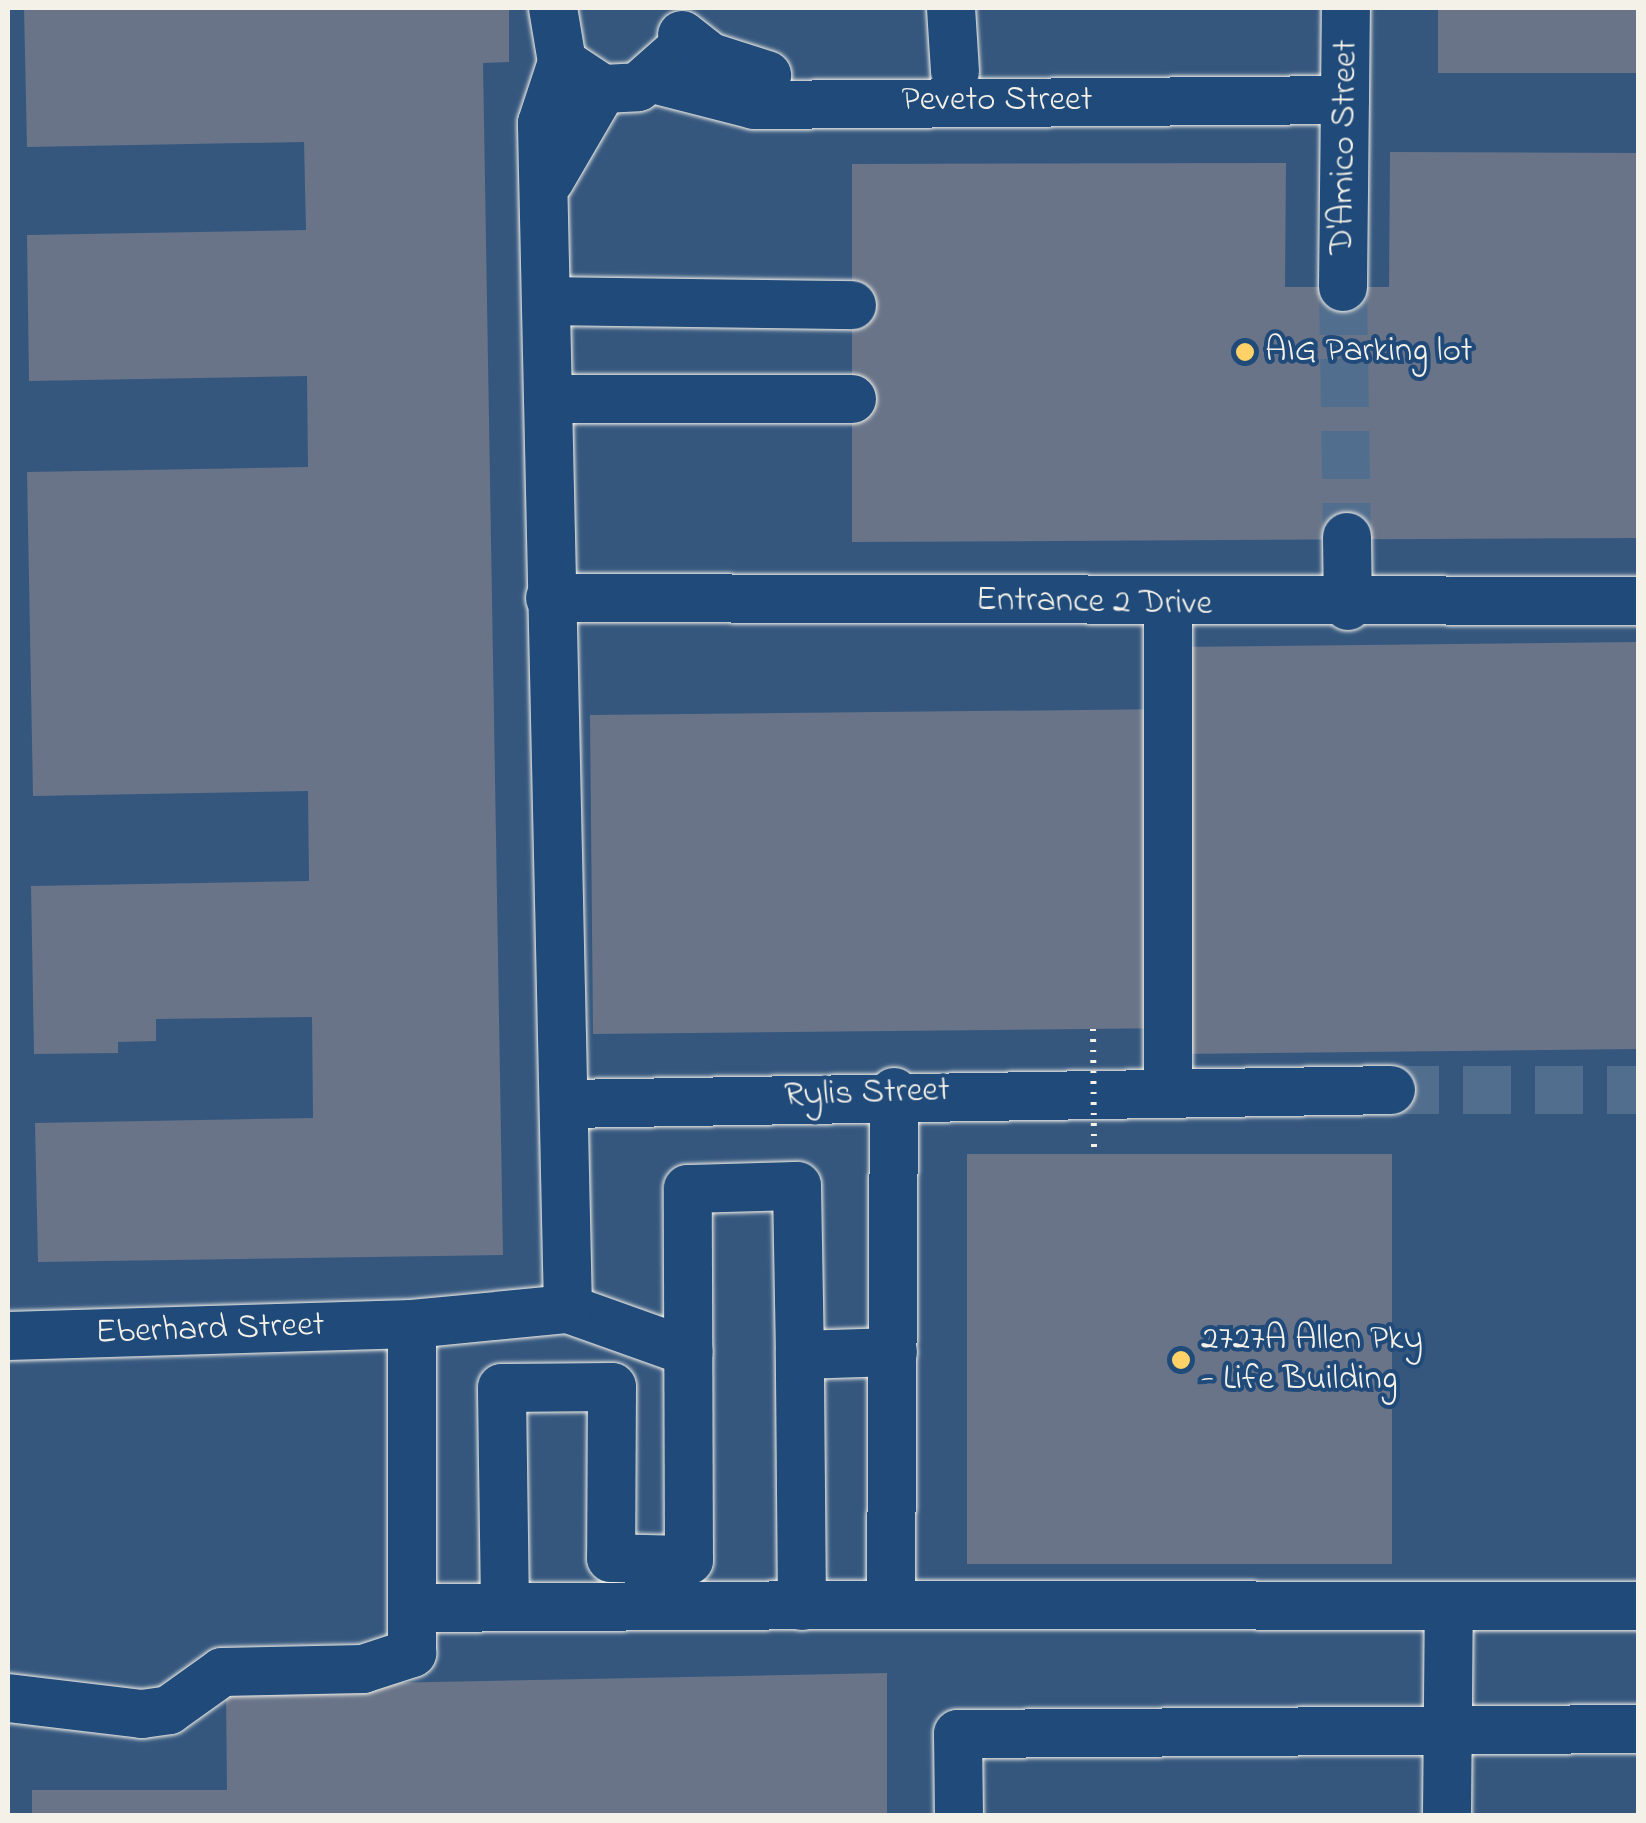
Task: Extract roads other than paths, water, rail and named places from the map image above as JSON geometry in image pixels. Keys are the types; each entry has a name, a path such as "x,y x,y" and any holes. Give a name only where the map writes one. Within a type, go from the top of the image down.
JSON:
{"street":[{"path":"951,8 955,72"},
{"name":"D'Amico Street","path":"1343,287 1346,8"},
{"path":"550,180 603,89 654,79 681,21"},
{"name":"Peveto Street","path":"681,21 760,75 955,72 1345,85"},
{"path":"551,25 603,89"},
{"path":"551,25 542,123 550,180 550,598 566,1104 568,1309 689,1352"},
{"name":"Peveto Street","path":"654,79 754,104 1345,85"},
{"path":"548,301 852,305"},
{"path":"548,399 852,399"},
{"path":"1347,537 1348,606"},
{"name":"Entrance 2 Drive","path":"550,598 1348,606 1638,601"},
{"path":"1168,604 1168,1089"},
{"name":"Rylis Street","path":"566,1104 894,1092 1392,1090"},
{"path":"891,1605 894,1092"},
{"path":"505,1607 502,1388 612,1387 611,1558 689,1560 688,1189 798,1186 802,1606"},
{"name":"Eberhard Street","path":"8,1336 412,1324 568,1309"},
{"path":"8,1698 142,1714 169,1710 222,1672 391,1665 412,1653 412,1324"},
{"path":"800,1355 893,1352"},
{"path":"1448,1816 1449,1606"},
{"path":"412,1608 1638,1606"},
{"path":"959,1816 958,1734 1638,1730"}],"tunnel":[{"path":"1343,287 1347,537"},
{"path":"1391,1090 1638,1090"}],"place":[{"name":"AIG Parking lot","path":"1245,352"},
{"name":"2727A Allen Pky - Life Building","path":"1181,1360"}]}
